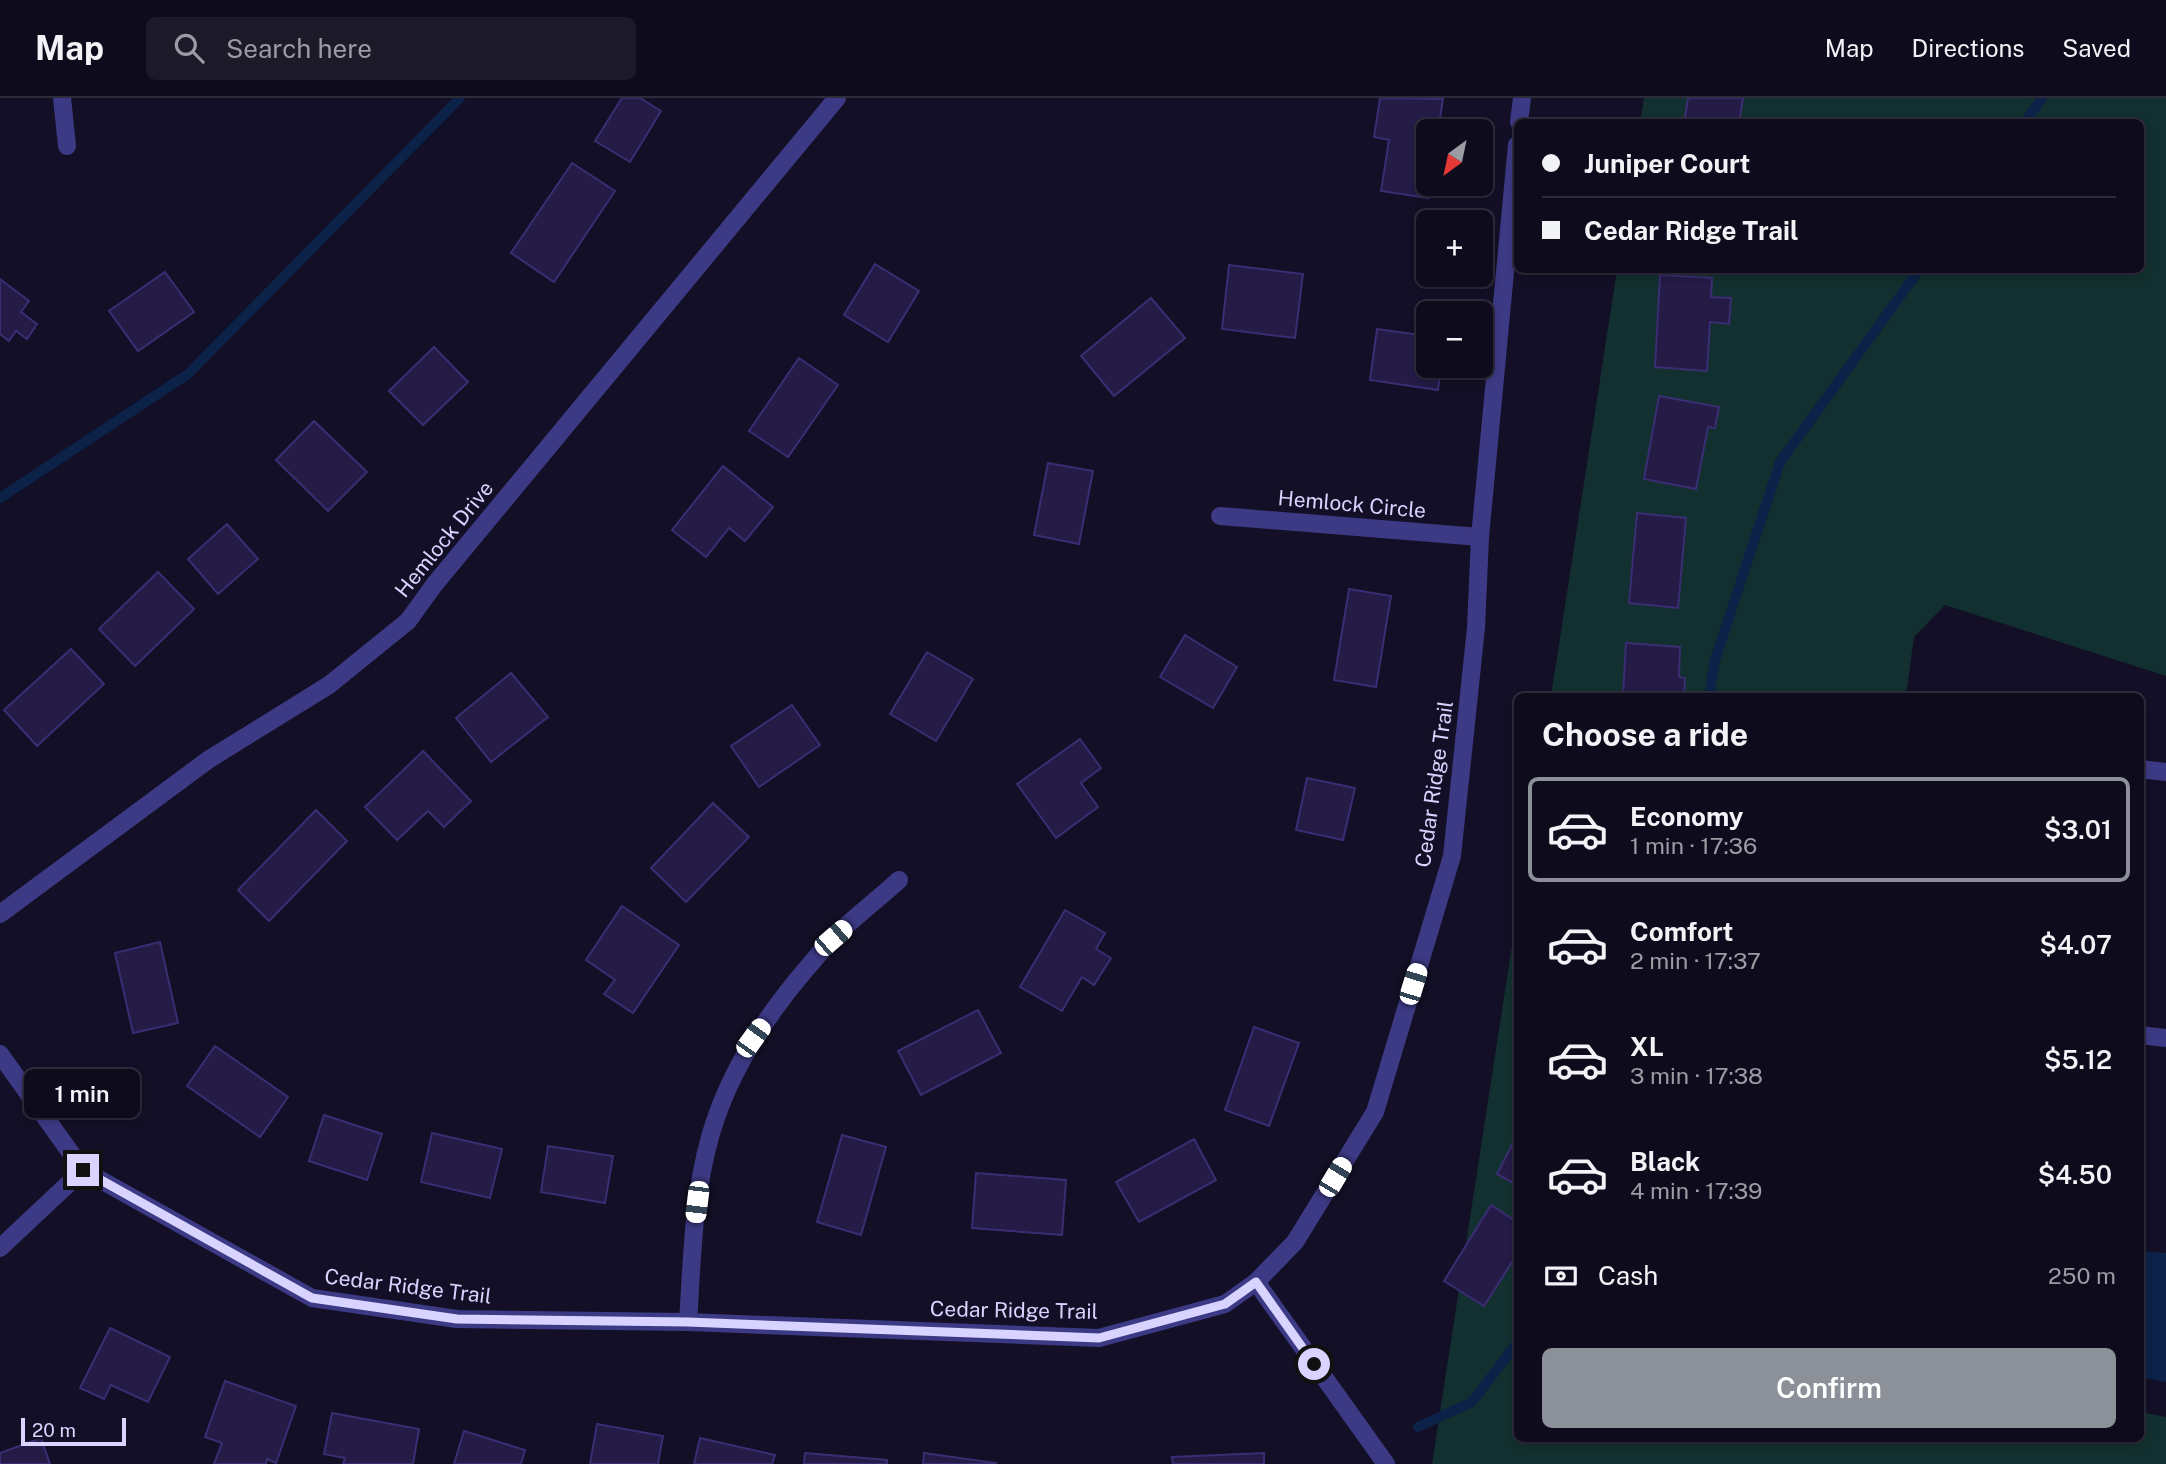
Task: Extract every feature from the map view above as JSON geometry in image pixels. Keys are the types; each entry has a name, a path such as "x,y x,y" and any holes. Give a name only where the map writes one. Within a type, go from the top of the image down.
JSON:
{"street":[{"path":"62,98 67,146"},
{"name":"Hemlock Drive","path":"0,914 208,760 329,685 408,621 443,574 837,98"},
{"path":"1519,119 1522,98"},
{"name":"Cedar Ridge Trail","path":"0,1054 83,1170 312,1298 457,1319 688,1322 1099,1338 1225,1304 1256,1282 1295,1242 1375,1112 1452,856 1476,628 1480,537 1514,177"},
{"name":"Hemlock Circle","path":"1220,516 1480,537"},
{"path":"2144,769 2166,772"},
{"path":"688,1322 700,1182 710,1138 726,1091 753,1038 786,992 833,938 899,880"},
{"path":"2144,1035 2166,1038"},
{"path":"0,1248 83,1170"},
{"path":"1256,1282 1386,1464"}],"green space":[{"path":"1644,98 2166,98 2166,676 1945,605 1914,637 1906,693 1551,693 1617,273 2144,273 2144,119 1640,119"},
{"path":"1514,932 1514,1442 2144,1442 2144,1413 2166,1417 2166,1464 1432,1464"}],"water":[{"path":"2144,1251 2166,1253 2166,1382 2144,1378"}],"building":[{"path":"622,98 640,98 661,111 630,162 595,141"},
{"path":"1380,98 1443,99 1440,119 1416,119 1416,196 1428,198 1381,191 1389,140 1374,137"},
{"path":"1688,98 1743,98 1740,119 1685,118"},
{"path":"572,163 615,191 554,282 511,253"},
{"path":"875,264 919,291 888,342 844,315"},
{"path":"1229,265 1303,274 1295,338 1222,329"},
{"path":"165,272 194,312 138,351 109,311"},
{"path":"1660,275 1712,278 1711,297 1731,298 1729,324 1710,322 1707,371 1655,367"},
{"path":"0,279 29,301 21,312 37,324 27,339 16,331 9,341 0,334"},
{"path":"1151,298 1185,338 1114,396 1081,356"},
{"path":"1377,329 1416,334 1416,378 1440,378 1438,390 1370,380"},
{"path":"434,347 468,382 423,425 389,391"},
{"path":"799,358 838,385 788,457 749,431"},
{"path":"1659,396 1719,407 1715,428 1708,427 1696,489 1644,479"},
{"path":"314,421 367,472 328,511 276,460"},
{"path":"1048,463 1093,471 1079,544 1034,535"},
{"path":"723,466 773,507 745,541 729,528 706,557 672,530"},
{"path":"1637,513 1686,518 1678,608 1629,603"},
{"path":"227,524 258,559 218,594 188,559"},
{"path":"158,572 194,609 135,666 99,629"},
{"path":"1349,589 1391,596 1376,687 1334,680"},
{"path":"1185,635 1237,667 1213,708 1160,677"},
{"path":"1626,643 1680,647 1679,677 1685,678 1684,693 1623,693"},
{"path":"71,649 104,684 37,746 4,710"},
{"path":"927,652 973,679 936,741 890,714"},
{"path":"511,673 548,717 491,762 456,718"},
{"path":"792,705 820,745 759,787 731,746"},
{"path":"1080,739 1101,768 1081,783 1098,807 1056,838 1017,784"},
{"path":"423,751 471,801 444,827 428,811 397,840 365,807"},
{"path":"1307,778 1355,788 1343,840 1296,830"},
{"path":"713,803 749,837 686,902 651,868"},
{"path":"316,810 347,841 269,921 238,890"},
{"path":"622,906 679,945 633,1013 604,994 615,980 586,960"},
{"path":"1065,910 1105,933 1096,949 1111,958 1094,985 1082,977 1062,1011 1020,987"},
{"path":"160,942 178,1023 133,1033 115,953"},
{"path":"978,1010 1001,1053 921,1095 898,1051"},
{"path":"1254,1027 1299,1043 1269,1126 1225,1110"},
{"path":"215,1046 288,1097 260,1137 187,1086"},
{"path":"324,1115 382,1134 367,1180 309,1161"},
{"path":"432,1133 502,1149 490,1198 421,1182"},
{"path":"842,1135 886,1147 861,1235 817,1222"},
{"path":"1194,1139 1216,1180 1139,1222 1116,1182"},
{"path":"1514,1141 1514,1183 1497,1174"},
{"path":"548,1146 613,1156 605,1203 541,1192"},
{"path":"976,1173 1066,1180 1062,1235 972,1228"},
{"path":"1491,1205 1514,1220 1514,1259 1484,1306 1444,1281"},
{"path":"110,1328 170,1357 148,1402 111,1385 104,1399 80,1388"},
{"path":"225,1381 296,1406 276,1463 267,1459 266,1464 214,1464 222,1443 205,1437"},
{"path":"332,1413 419,1429 413,1464 343,1464 345,1458 324,1454"},
{"path":"597,1424 663,1436 658,1464 590,1464"},
{"path":"464,1431 525,1450 521,1464 454,1464"},
{"path":"41,1438 50,1464 0,1464 0,1453"},
{"path":"700,1438 775,1455 772,1464 694,1464"},
{"path":"805,1453 887,1460 887,1464 804,1464"},
{"path":"924,1453 996,1463 996,1464 923,1464"},
{"path":"1264,1453 1264,1464 1173,1464 1172,1457"}],"waterway":[{"path":"0,498 188,374 460,98"},
{"path":"2027,119 2042,98"},
{"path":"1710,693 1715,660 1780,462 1917,273"},
{"path":"1418,1427 1472,1402 1514,1347"}],"route":[{"path":"83,1170 312,1298 457,1319 688,1322 1099,1338 1225,1304 1256,1282 1314,1364"}]}
